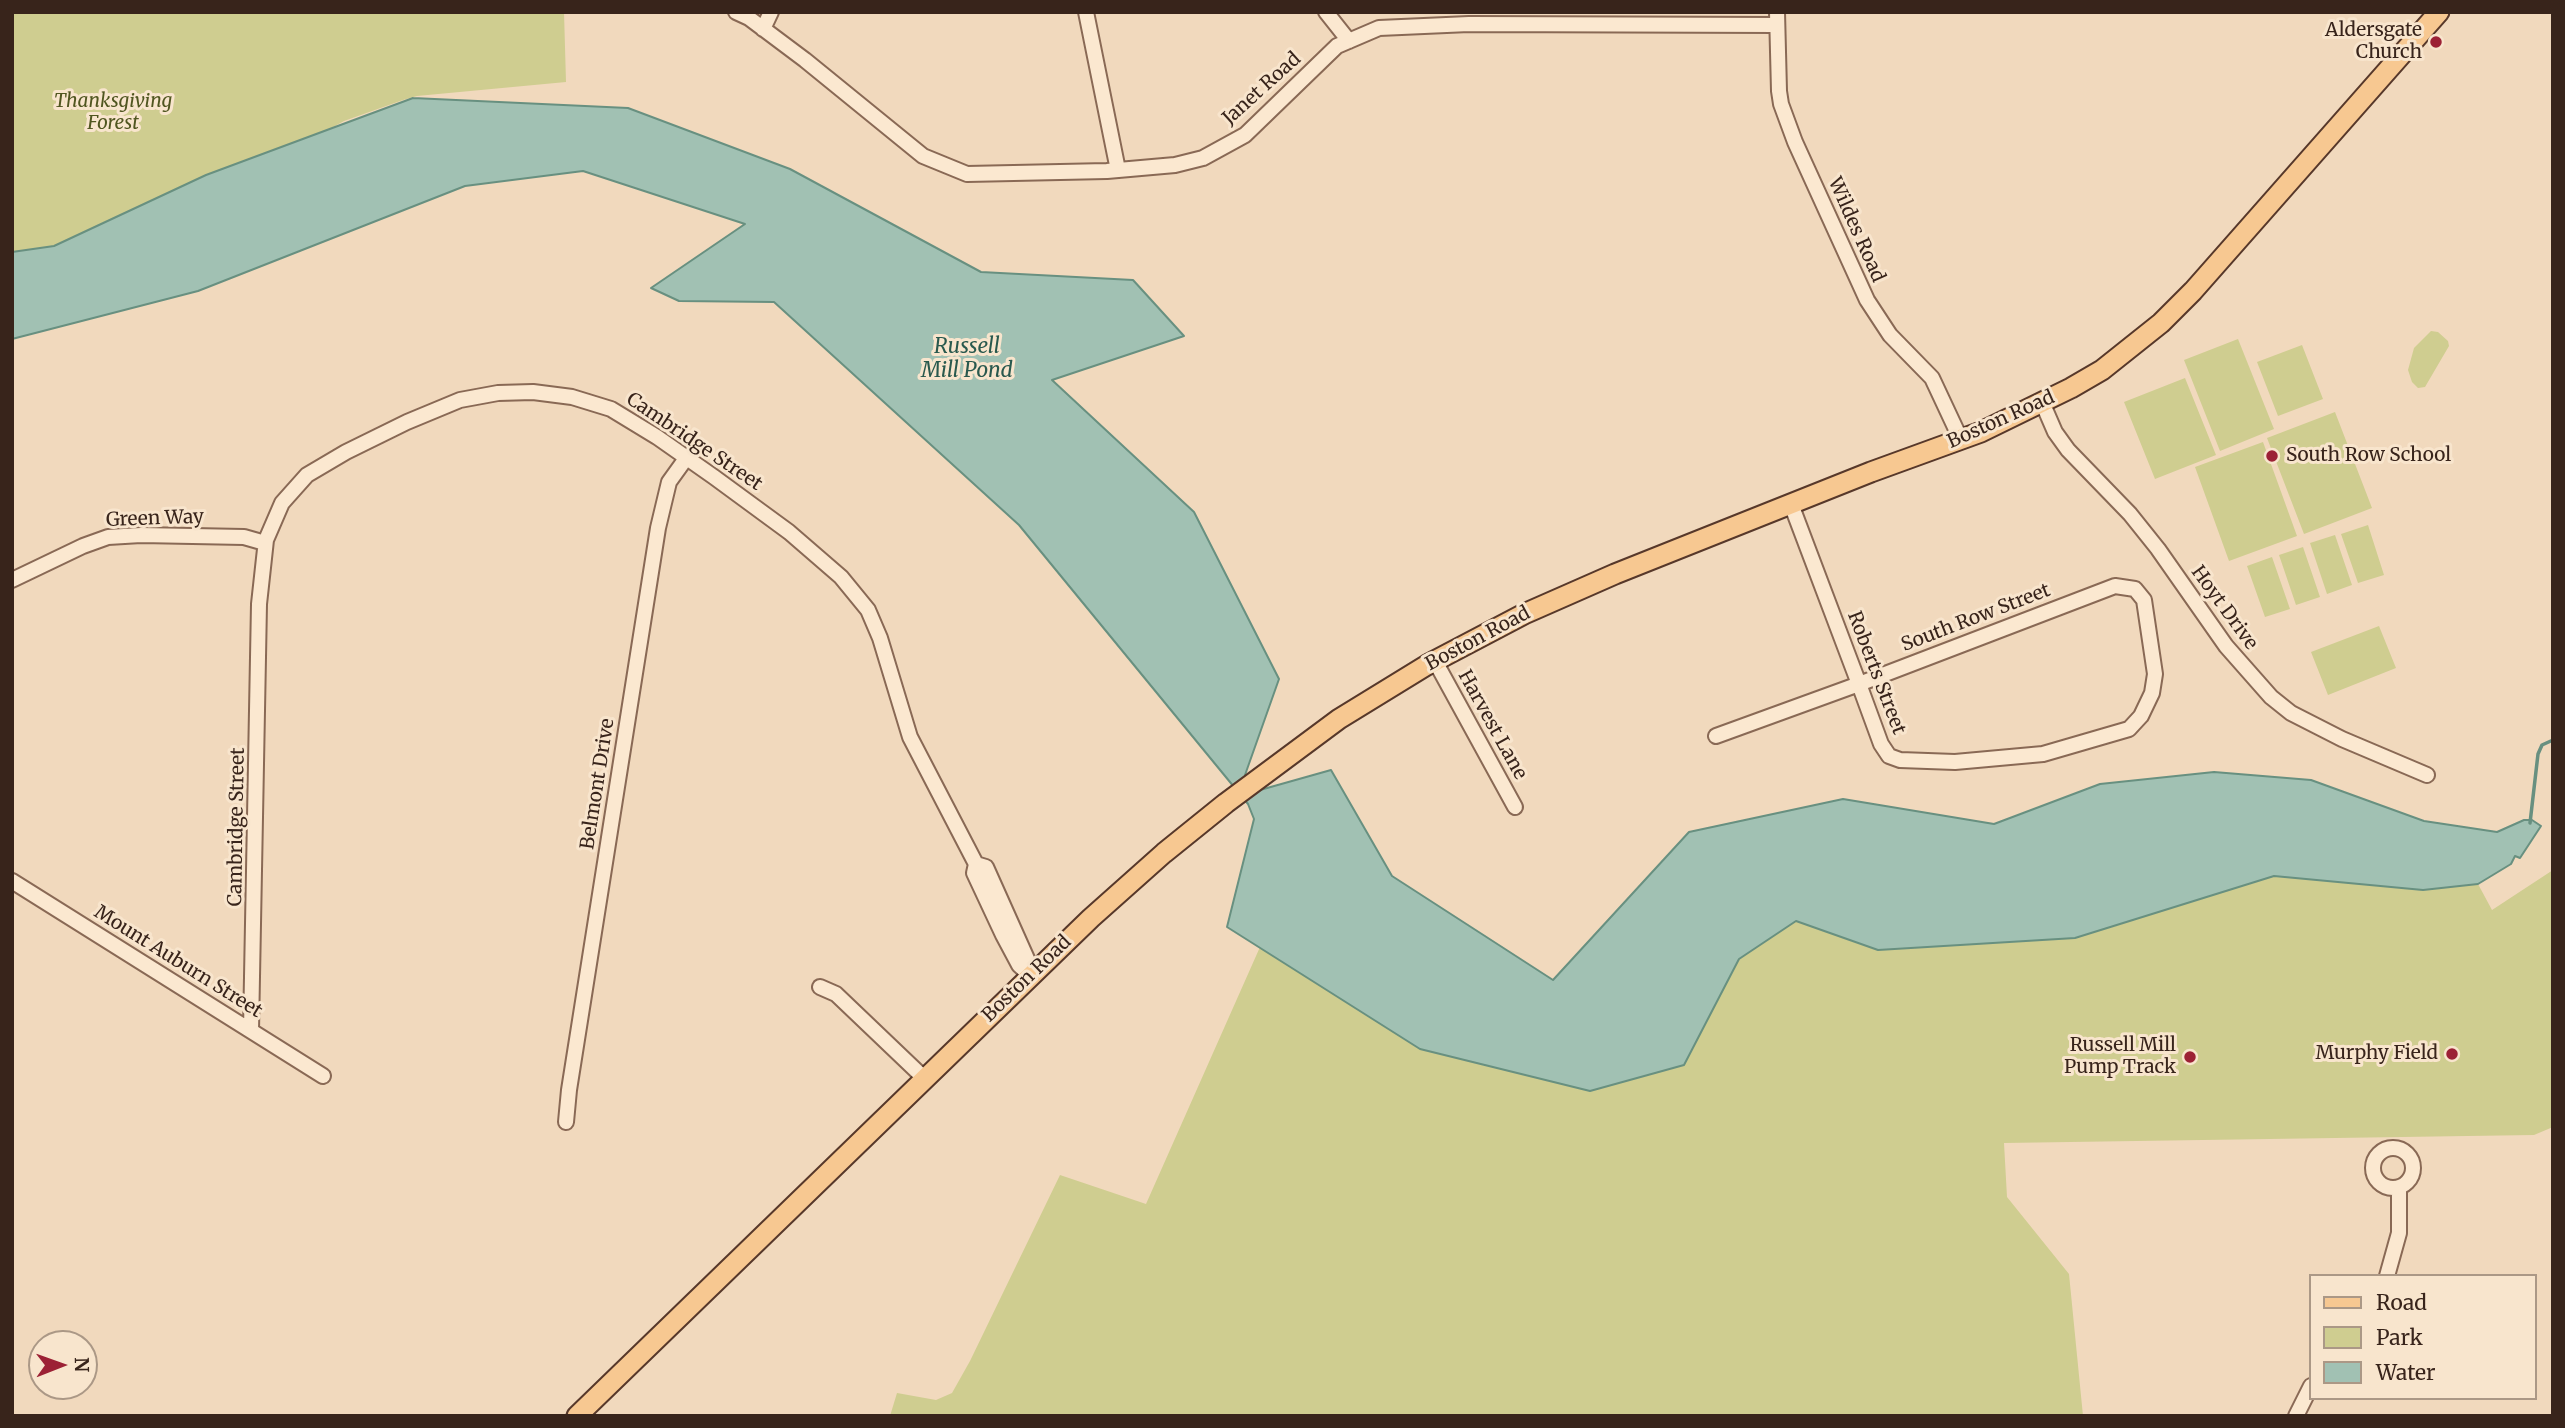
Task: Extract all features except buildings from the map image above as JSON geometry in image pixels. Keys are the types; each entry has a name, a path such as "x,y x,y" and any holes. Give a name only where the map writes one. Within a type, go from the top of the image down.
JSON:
{"main road":[{"name":"Boston Road","path":"577,1416 1091,918 1164,853 1238,793 1339,719 1436,661 1536,608 1791,504 1961,440 2102,370 2130,350 2193,291 2439,12"}],"street":[{"name":"Janet Road","path":"736,12 763,29 853,98 923,156 967,174 1118,170 1175,165 1203,158 1245,135 1337,46 1379,28 1586,18 1777,19"},
{"path":"763,29 771,12"},
{"path":"1086,12 1118,170"},
{"path":"1326,12 1349,41"},
{"name":"Wildes Road","path":"1777,19 1778,85 1781,104 1795,142 1867,300 1889,335 1932,378 1961,440"},
{"name":"Cambridge Street","path":"251,1030 260,604 265,543 282,503 307,475 407,422 460,400 498,393 533,392 572,397 611,409 687,457 789,532 841,577 868,610 880,638 910,737 976,864 974,873 1003,936 1019,965 1031,976"},
{"name":"Hoyt Drive","path":"2042,402 2055,432 2068,450 2130,514 2226,646 2271,696 2291,713 2342,739 2427,775"},
{"name":"Belmont Drive","path":"566,1122 658,528 669,482 687,457"},
{"name":"Roberts Street","path":"1791,504 1881,744 1889,756 1900,760 1955,762 2043,754 2129,729 2141,716 2152,693 2155,674 2144,600 2132,588"},
{"name":"Green Way","path":"12,580 108,537 244,537 265,543"},
{"name":"South Row Street","path":"1716,736 2115,586 2132,588"},
{"name":"Harvest Lane","path":"1436,661 1515,807"},
{"name":"Mount Auburn Street","path":"12,881 323,1076"},
{"path":"820,987 836,994 924,1079"},
{"path":"2388,1274 2399,1233 2399,1187"},
{"path":"2295,1416 2310,1388"}],"green space":[{"name":"Thanksgiving Forest","path":"12,12 564,12 566,82 417,96 403,100 344,121 319,135 83,241 12,259"},
{"path":"2431,331 2438,332 2448,341 2449,346 2425,387 2418,388 2412,382 2408,370 2414,348"},
{"path":"2238,339 2274,429 2220,451 2184,360"},
{"path":"2302,345 2323,399 2278,416 2257,362"},
{"path":"2185,378 2216,455 2155,479 2124,402"},
{"path":"2335,412 2372,508 2304,534 2267,438"},
{"path":"2263,442 2297,536 2229,561 2195,467"},
{"path":"2368,525 2384,575 2358,583 2341,534"},
{"path":"2335,535 2352,585 2327,594 2310,543"},
{"path":"2303,547 2320,597 2296,605 2279,555"},
{"path":"2272,557 2290,609 2265,617 2247,566"},
{"path":"2379,626 2396,668 2328,695 2311,652"},
{"path":"2553,870 2553,1127 2534,1135 2004,1143 2007,1197 2069,1274 2083,1416 890,1416 897,1393 936,1400 952,1393 1060,1175 1146,1204 1260,947 1420,1049 1684,1065 1739,959 1796,921 1878,950 2075,938 2274,876 2423,890 2478,884 2492,910"}],"water":[{"name":"Russell Mill Pond","path":"413,98 628,108 790,169 981,272 1133,280 1184,336 1052,380 1194,512 1279,679 1245,775 1260,790 1331,770 1392,876 1553,980 1689,832 1843,799 1994,824 2100,784 2214,772 2311,780 2424,821 2497,832 2524,820 2532,820 2541,826 2520,858 2515,856 2511,864 2478,884 2423,890 2274,876 2075,938 1878,950 1796,921 1739,959 1684,1065 1590,1091 1420,1049 1227,927 1254,819 1248,804 1019,525 774,302 679,301 651,288 745,224 583,171 465,186 198,291 12,339 12,252 54,246 206,175"}],"waterway":[{"path":"2530,823 2538,754 2542,745 2553,740"}],"place":[{"name":"Aldersgate Church","path":"2436,42"},
{"name":"South Row School","path":"2272,456"},
{"name":"Murphy Field","path":"2452,1054"},
{"name":"Russell Mill Pump Track","path":"2190,1057"}]}
